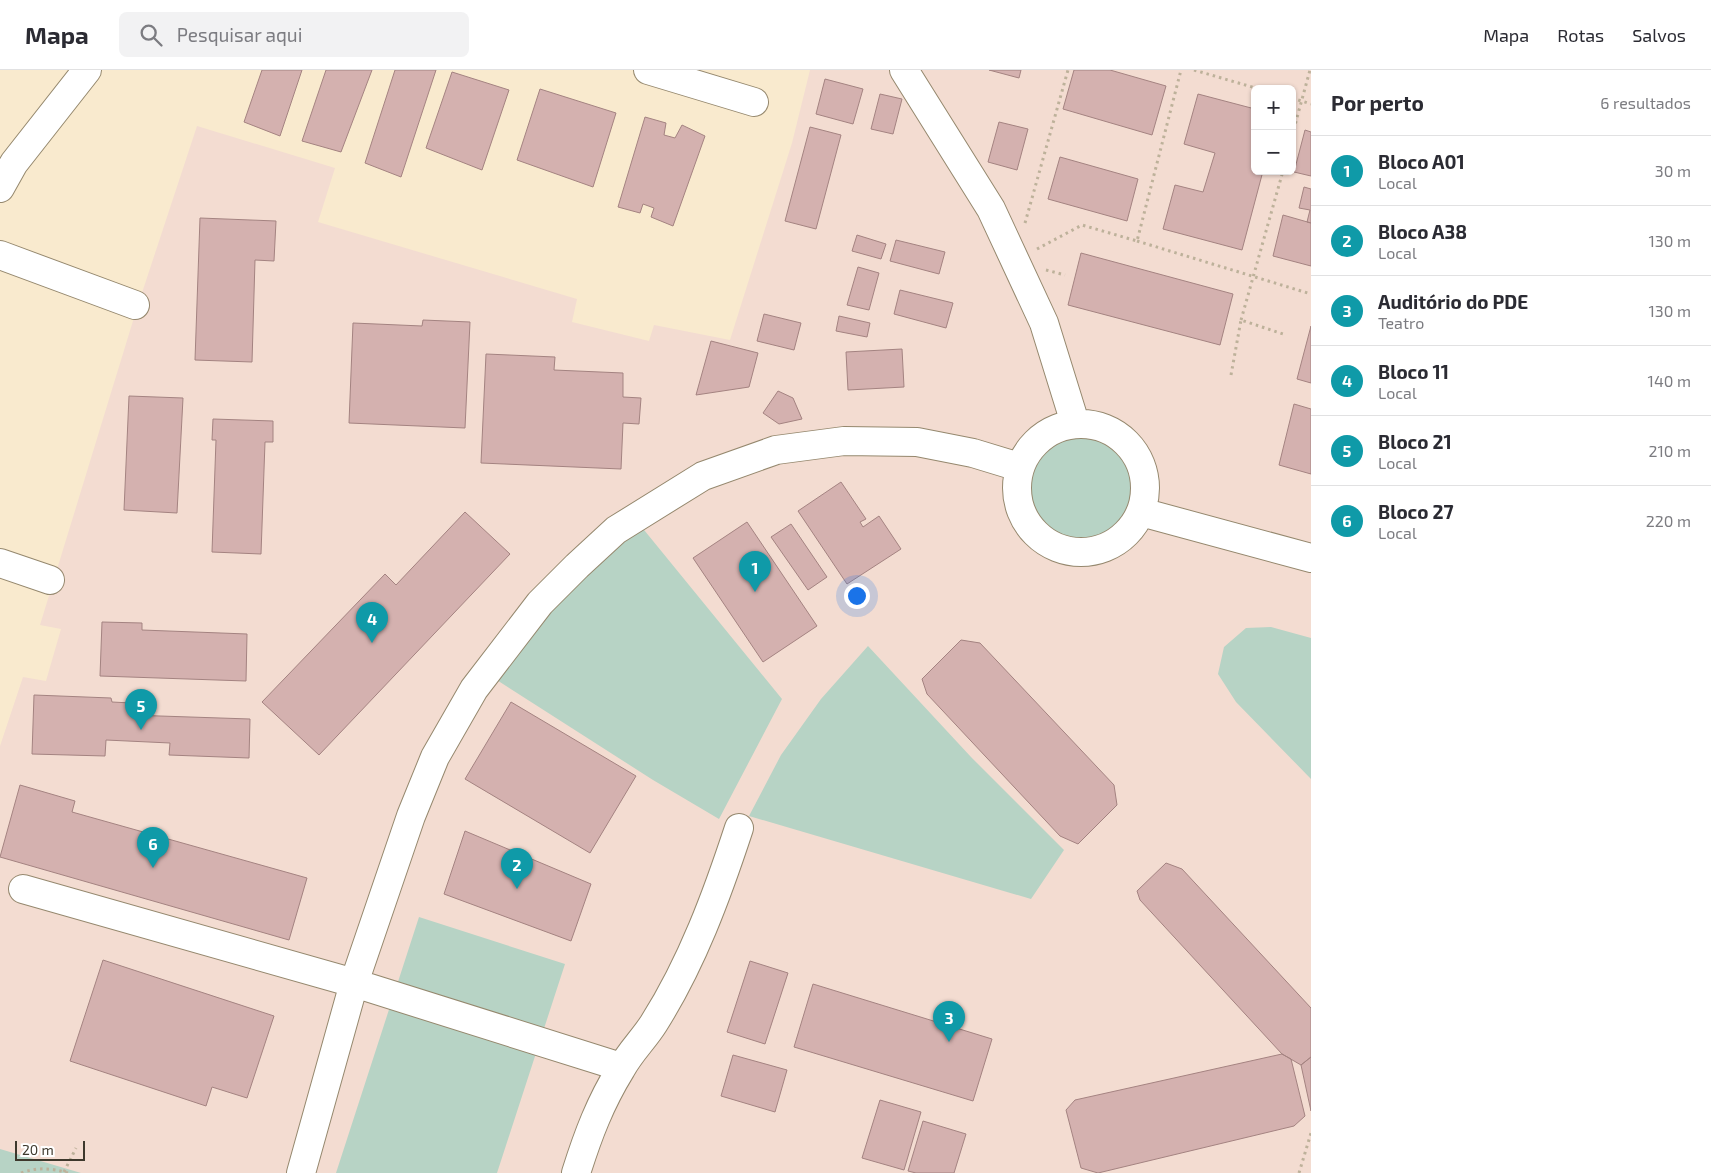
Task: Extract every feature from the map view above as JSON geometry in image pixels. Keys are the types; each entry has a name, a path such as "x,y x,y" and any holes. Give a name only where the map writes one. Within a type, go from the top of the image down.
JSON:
{"street":[{"path":"0,188 14,163 87,70"},
{"path":"648,70 754,102"},
{"path":"904,70 991,209 1044,323 1075,423"},
{"path":"0,255 135,305"},
{"path":"1075,423 1094,425 1112,431 1127,442 1138,457 1144,475 1146,494 1141,512 1132,527 1119,540 1103,548 1085,552 1056,547 1043,540 1028,526 1019,507 1016,487 1019,467 1028,450 1040,437 1057,428 1075,423"},
{"path":"301,1173 354,983 414,807 435,757 474,689 540,603 616,530 703,476 776,450 844,441 917,442 973,453 1019,467"},
{"path":"1141,512 1311,558"},
{"path":"0,563 50,580"},
{"path":"576,1173 593,1119 621,1068 654,1023 674,988 721,882 739,828"},
{"path":"23,889 354,983 621,1068"}],"path":[{"path":"1014,262 1068,70"},
{"path":"1137,241 1181,70"},
{"path":"1194,70 1251,87"},
{"path":"1294,130 1310,70"},
{"path":"1296,99 1311,104"},
{"path":"1230,375 1241,320 1281,175"},
{"path":"1014,262 1082,225 1311,294"},
{"path":"1241,320 1286,335"},
{"path":"1299,1173 1311,1133"},
{"path":"21,1173 31,1169 54,1168 66,1172 76,1148"}],"shaded area":[{"path":"810,70 1311,70 1311,1173 0,1173 0,746 23,677 46,681 61,629 40,625 136,311 197,126 335,168 318,222 577,299 572,322 649,341 654,325 730,340 792,143"}],"green space":[{"path":"1081,431 1103,436 1121,448 1133,466 1138,488 1133,510 1121,528 1103,540 1081,545 1059,540 1041,528 1029,510 1024,488 1029,466 1041,448 1059,436"},
{"path":"640,525 782,699 719,819 653,780 489,675 510,647"},
{"path":"1271,627 1311,638 1311,779 1236,702 1218,674 1224,647 1246,628"},
{"path":"868,646 971,757 1064,850 1031,899 749,816 781,755 821,699"},
{"path":"419,917 565,964 497,1173 336,1173"},
{"path":"0,1149 81,1173 0,1173"}],"building":[{"path":"262,70 302,70 280,136 244,122"},
{"path":"326,70 372,70 341,152 302,141"},
{"path":"395,70 436,70 401,177 365,163"},
{"path":"989,70 1021,70 1019,78"},
{"path":"1074,70 1110,70 1166,86 1152,135 1063,109"},
{"path":"452,72 509,90 482,170 426,148"},
{"path":"825,79 863,89 853,124 816,114"},
{"path":"540,89 616,113 593,187 517,160"},
{"path":"880,94 902,99 893,134 871,129"},
{"path":"1198,94 1251,108 1251,175 1262,175 1242,250 1163,229 1175,185 1203,192 1215,153 1184,144"},
{"path":"645,117 666,123 664,135 675,138 682,125 705,136 673,226 651,217 654,208 643,204 640,213 618,207"},
{"path":"999,122 1028,129 1017,170 988,162"},
{"path":"810,127 841,135 816,229 785,221"},
{"path":"1305,130 1311,132 1311,176 1296,172 1296,164"},
{"path":"1060,157 1138,179 1127,221 1048,199"},
{"path":"1304,187 1311,189 1311,223 1307,222 1310,210 1299,208"},
{"path":"1283,215 1311,223 1311,266 1273,256"},
{"path":"200,218 276,221 274,261 255,260 252,362 195,360"},
{"path":"857,235 886,244 881,259 852,251"},
{"path":"896,240 945,252 939,274 890,261"},
{"path":"1081,253 1233,294 1220,345 1068,305"},
{"path":"858,267 879,273 869,310 847,305"},
{"path":"900,290 953,303 946,328 894,314"},
{"path":"764,314 801,323 794,350 757,341"},
{"path":"839,316 870,323 867,337 836,331"},
{"path":"423,320 470,322 465,428 349,423 353,323 422,326"},
{"path":"1311,326 1311,383 1297,379"},
{"path":"711,341 758,353 749,387 696,395"},
{"path":"902,349 904,387 848,390 846,352"},
{"path":"486,354 555,357 554,370 623,373 623,397 641,398 639,424 623,423 621,469 481,463"},
{"path":"778,391 793,398 802,419 779,424 763,413"},
{"path":"129,396 183,398 177,513 124,510"},
{"path":"1294,404 1311,409 1311,474 1279,465"},
{"path":"213,419 273,421 273,442 265,442 261,554 212,552 216,440 212,440"},
{"path":"841,482 866,519 860,522 863,527 879,516 901,549 847,584 798,511"},
{"path":"465,512 510,554 319,755 262,702 385,574 396,585"},
{"path":"747,522 817,626 763,662 693,558"},
{"path":"791,524 827,577 808,590 771,537"},
{"path":"102,622 142,623 142,630 247,634 246,681 100,676"},
{"path":"961,640 980,643 1114,785 1117,805 1078,844 1060,836 927,694 922,679"},
{"path":"34,695 111,698 112,702 131,703 130,715 250,719 249,758 169,755 170,743 106,740 105,756 32,754"},
{"path":"511,702 636,776 590,853 465,779"},
{"path":"20,785 75,801 72,812 307,878 289,940 0,857"},
{"path":"465,831 591,884 571,941 444,894"},
{"path":"1166,863 1182,869 1311,1008 1311,1057 1301,1065 1282,1054 1140,900 1137,891"},
{"path":"103,960 274,1016 247,1098 212,1087 206,1106 70,1061"},
{"path":"750,961 788,973 765,1044 727,1032"},
{"path":"813,984 992,1039 973,1101 794,1047"},
{"path":"1282,1054 1291,1059 1305,1116 1294,1126 1098,1173 1081,1168 1066,1110 1075,1100"},
{"path":"733,1055 787,1070 775,1112 721,1096"},
{"path":"1311,1057 1311,1111 1301,1065"},
{"path":"880,1100 921,1112 904,1170 862,1158"},
{"path":"923,1121 966,1134 954,1173 916,1173 908,1171"}],"place":[{"name":"Bloco A01","path":"755,592"},
{"name":"Bloco 11","path":"372,643"},
{"name":"Bloco 21","path":"141,730"},
{"name":"Bloco 27","path":"153,868"},
{"name":"Bloco A38","path":"517,889"},
{"name":"Auditório do PDE","path":"949,1042"}]}
